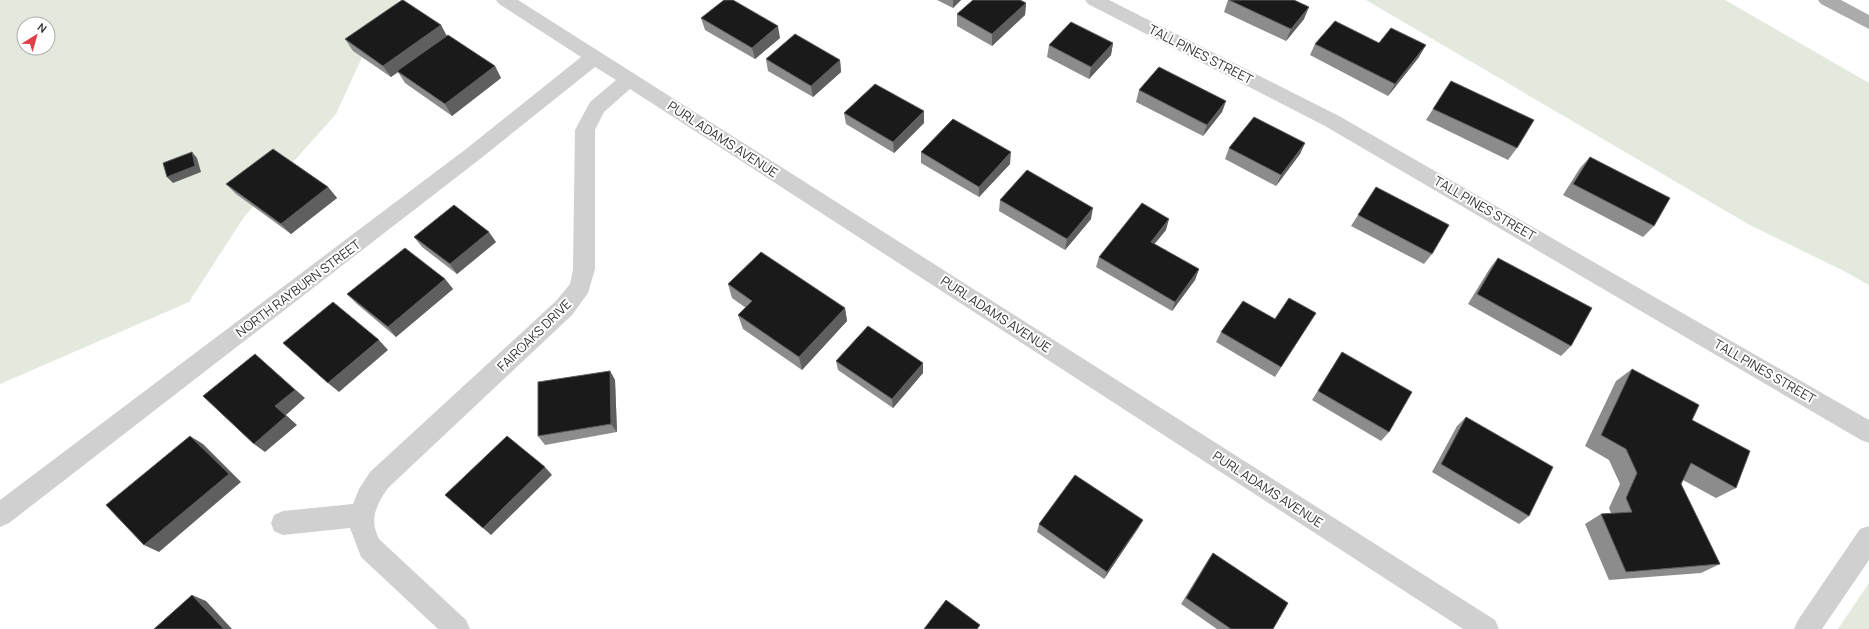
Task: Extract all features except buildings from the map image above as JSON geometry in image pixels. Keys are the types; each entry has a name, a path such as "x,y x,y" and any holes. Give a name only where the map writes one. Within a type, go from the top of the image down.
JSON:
{"main road":[{"path":"1828,0 1869,23"}],"street":[{"name":"PURL ADAMS AVENUE","path":"505,0 594,57 623,85 658,96 1486,629"},
{"name":"TALL PINES STREET","path":"1094,0 1332,121 1869,432"},
{"name":"NORTH RAYBURN STREET","path":"0,515 473,154 537,101 594,57"},
{"name":"FAIROAKS DRIVE","path":"456,629 370,548 362,534 361,515 366,497 379,480 564,308 580,287 584,269 585,130 587,122 593,112 623,85"},
{"path":"283,523 361,515"},
{"path":"1807,629 1869,538"}],"shaded area":[{"path":"0,0 399,0 375,29 336,114 244,217 189,302 0,384"},
{"path":"1366,0 1725,0 1869,83 1869,285 1844,271 1748,224"},
{"path":"1869,583 1869,629 1838,629"}]}
